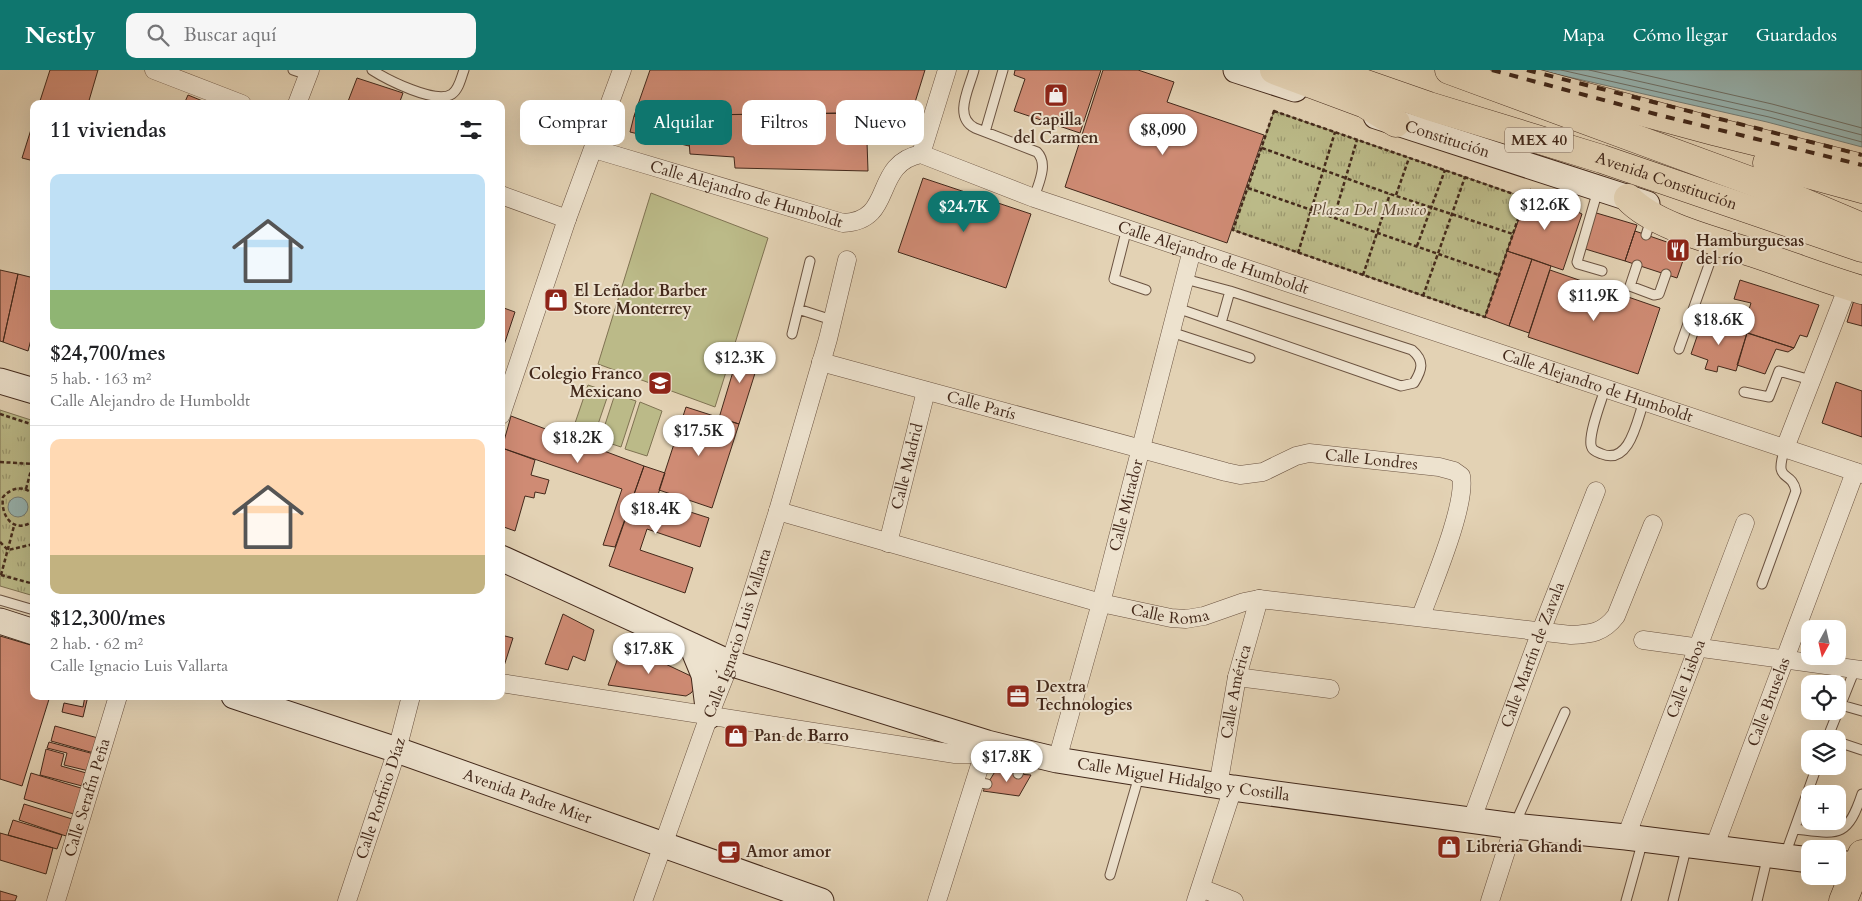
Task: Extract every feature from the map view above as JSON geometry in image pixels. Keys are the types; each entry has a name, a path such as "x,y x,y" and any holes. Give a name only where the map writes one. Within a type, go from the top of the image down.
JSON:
{"main road":[{"path":"1274,70 1365,104 1396,123"},
{"name":"Avenida Constitución","path":"1326,70 1447,112 1602,159 1862,248"},
{"path":"1449,70 1778,192 1862,228"},
{"path":"1488,70 1713,131 1862,168"},
{"path":"1713,131 1737,152 1862,189"},
{"path":"1602,159 1658,165 1862,228"},
{"path":"1628,198 1649,226 1730,239 1857,285"},
{"path":"1843,901 1855,862"}],"street":[{"path":"154,70 232,100"},
{"path":"505,404 567,219 622,70"},
{"path":"921,154 948,70"},
{"name":"Constitución","path":"1236,70 1599,188 1730,239"},
{"path":"298,100 303,72"},
{"name":"Calle Alejandro de Humboldt","path":"594,149 842,223 856,223 868,216 876,208 897,165 908,157 921,154 1034,198 1859,473"},
{"path":"505,196 567,219"},
{"name":"Calle Mirador","path":"1057,760 1101,603 1192,250"},
{"name":"Calle Ignacio Luis Vallarta","path":"643,901 708,716 730,663 778,511 821,362 847,260"},
{"path":"1784,448 1811,380 1857,285"},
{"name":"Calle París","path":"821,362 1140,450"},
{"path":"0,381 30,390"},
{"name":"Calle Madrid","path":"888,542 926,391"},
{"name":"Calle Londres","path":"1140,450 1240,475 1263,472 1296,456 1309,453 1439,467 1454,471 1461,476 1463,485 1458,508 1421,616"},
{"name":"Calle Bruselas","path":"1714,848 1783,659 1859,473"},
{"name":"Calle Martín de Zavala","path":"1472,819 1541,632 1596,491"},
{"name":"Calle Roma","path":"778,511 1101,603 1186,619 1204,616 1244,602 1259,599 1421,616 1571,635 1597,633 1608,626 1616,616 1654,524"},
{"name":"Calle Lisboa","path":"1634,838 1697,648 1745,523"},
{"name":"Calle Miguel Hidalgo y Costilla","path":"505,560 730,663 985,742 1023,763 1057,760 1226,787 1514,826 1634,838 1801,859"},
{"name":"Calle América","path":"1198,895 1226,787 1237,676 1259,599"},
{"path":"0,621 30,631"},
{"path":"1643,640 1858,669"},
{"path":"692,646 704,675 708,716"},
{"path":"1237,676 1330,689"},
{"path":"505,684 955,754 973,754 985,742"},
{"name":"Calle Serafín Peña","path":"56,901 117,700"},
{"name":"Avenida Padre Mier","path":"246,700 397,750 821,901"},
{"name":"Calle Porfirio Díaz","path":"347,901 397,750 410,700"},
{"path":"937,901 980,783 985,742"},
{"path":"1490,901 1514,826"},
{"path":"1198,895 1234,901"}],"lane":[{"path":"372,70 390,82 425,94 443,97 451,95 456,90 464,70"},
{"path":"974,70 963,110 963,118 968,125 1037,152 1042,156 1042,167 1034,198"},
{"path":"985,132 1003,70"},
{"path":"1599,188 1577,262 1578,264 1602,271"},
{"path":"1126,228 1114,279 1146,290"},
{"path":"1679,349 1730,239"},
{"path":"792,334 810,261"},
{"path":"1637,265 1630,286 1654,295 1659,294 1666,274"},
{"path":"1177,308 1401,386 1414,384 1420,373 1422,365 1420,357 1412,350 1185,279"},
{"path":"1221,323 1230,292"},
{"path":"798,309 832,320"},
{"path":"1171,332 1250,358"},
{"path":"1744,392 1769,397 1779,371 1811,380"},
{"path":"1606,389 1592,435 1591,445 1595,452 1606,456 1616,456 1624,451 1644,401"},
{"path":"1762,584 1796,490 1795,486 1780,472 1779,467 1784,448"},
{"path":"0,600 30,609"},
{"path":"1846,694 1858,669"},
{"path":"1846,706 1862,711"},
{"path":"1514,826 1565,712"},
{"path":"1846,745 1862,750"},
{"path":"1110,875 1140,773"},
{"path":"1757,901 1776,856 1795,830 1814,775"},
{"path":"1795,830 1837,832 1845,829 1852,821 1862,794"},
{"path":"1626,901 1634,838"},
{"path":"1673,901 1687,845"}],"path":[{"path":"1274,111 1357,140 1525,198 1485,317 1233,230 1274,111"},
{"path":"1298,253 1335,132"},
{"path":"1334,217 1357,140"},
{"path":"1261,147 1390,194 1513,234"},
{"path":"1396,195 1409,158"},
{"path":"1417,246 1445,170"},
{"path":"1423,296 1465,177"},
{"path":"1247,187 1499,275"},
{"path":"1363,275 1390,194"},
{"path":"0,414 30,424"},
{"path":"0,462 30,462"},
{"path":"26,489 30,474"},
{"path":"30,492 26,489 13,489 7,492 1,500 2,516 14,526 24,526 30,522"},
{"path":"14,526 1,575 30,583"},
{"path":"0,542 8,550"},
{"path":"8,550 30,545"}],"green space":[{"name":"Plaza Del Musico","path":"1274,111 1526,198 1485,317 1233,230"},
{"path":"651,193 768,238 715,407 598,364"},
{"path":"588,385 609,392 594,436 573,429"},
{"path":"615,394 636,401 621,447 600,440"},
{"path":"640,402 662,411 647,456 625,449"},
{"path":"0,410 30,420 30,595 0,586"}],"water":[{"path":"1538,70 1862,70 1862,147 1767,122"},
{"path":"18,497 25,500 28,507 25,514 18,517 11,514 8,507 11,500"}],"building":[{"path":"50,70 98,70 89,100 40,100"},
{"path":"650,70 925,70 916,100 836,100 836,113 826,113 826,100 742,100 742,114 732,115 732,100 640,100"},
{"name":"Capilla del Carmen","path":"1015,70 1101,70 1080,133 1014,111 1025,79 1014,75"},
{"path":"1103,70 1138,70 1174,82 1167,102 1264,135 1227,243 1065,187"},
{"path":"357,78 403,93 400,100 349,100"},
{"path":"188,95 200,100 186,100"},
{"path":"826,113 836,113 836,145 867,145 868,171 735,168 734,157 690,154 689,145 732,145 732,114 742,114 742,145 826,145"},
{"path":"635,116 635,133 630,132"},
{"path":"30,133 30,160 22,158"},
{"path":"923,178 1031,214 1006,288 898,252"},
{"path":"1530,189 1582,214 1563,270 1507,251"},
{"path":"1593,212 1637,225 1625,261 1582,248"},
{"path":"1635,231 1687,249 1677,278 1625,261"},
{"path":"1507,251 1532,259 1509,326 1485,317"},
{"path":"1532,259 1551,266 1529,333 1509,326"},
{"path":"0,270 18,274 3,342 0,341"},
{"path":"1550,270 1660,308 1638,374 1528,337"},
{"path":"18,274 30,277 30,343 28,351 3,342"},
{"path":"1740,280 1819,305 1807,337 1800,335 1794,348 1742,331 1751,303 1734,299"},
{"path":"1856,294 1862,296 1862,326 1847,322"},
{"path":"505,308 515,312 505,342"},
{"path":"1703,319 1747,333 1736,371 1718,366 1717,372 1705,369 1708,360 1691,354"},
{"path":"1747,333 1794,348 1788,352 1776,349 1765,374 1737,365"},
{"path":"741,345 762,351 739,424 719,418"},
{"path":"1836,382 1862,391 1862,437 1822,423"},
{"path":"686,407 739,424 712,508 659,490"},
{"path":"511,416 644,466 615,547 603,545 622,489 505,449 505,437"},
{"path":"505,449 535,460 531,475 549,480 545,494 535,492 534,498 525,496 515,531 505,527"},
{"path":"644,466 665,473 656,501 709,518 700,547 647,529 640,550 693,568 685,593 609,566"},
{"path":"563,614 594,630 585,661 573,656 568,670 545,664"},
{"path":"0,636 30,645 30,700 49,700 22,786 0,779"},
{"path":"505,636 513,638 505,663"},
{"path":"623,644 693,677 696,687 686,696 608,685"},
{"path":"84,700 87,700 83,717 62,712 64,703 83,707"},
{"path":"55,726 98,738 94,753 51,741"},
{"path":"49,742 94,754 89,771 64,765 67,753 47,748"},
{"path":"46,749 64,754 61,766 90,774 86,787 40,775"},
{"path":"996,770 1031,775 1019,796 983,791"},
{"path":"31,773 84,789 77,815 24,799"},
{"path":"24,804 72,819 66,836 19,820"},
{"path":"13,820 62,835 57,849 8,835"},
{"path":"0,833 53,848 46,874 0,860"},
{"path":"0,891 17,896 15,901 0,901"}],"railway":[{"path":"1492,70 1659,115 1862,165"},
{"path":"1527,70 1862,155"}],"place":[{"name":"Capilla del Carmen","path":"1056,95"},
{"name":"Hamburguesas del río","path":"1678,250"},
{"name":"El Leñador Barber Store Monterrey","path":"556,300"},
{"name":"Colegio Franco Mexicano","path":"660,383"},
{"name":"Dextra Technologies","path":"1018,696"},
{"name":"Pan de Barro","path":"736,736"},
{"name":"Libreria Ghandi","path":"1449,847"},
{"name":"Amor amor","path":"729,852"}]}
